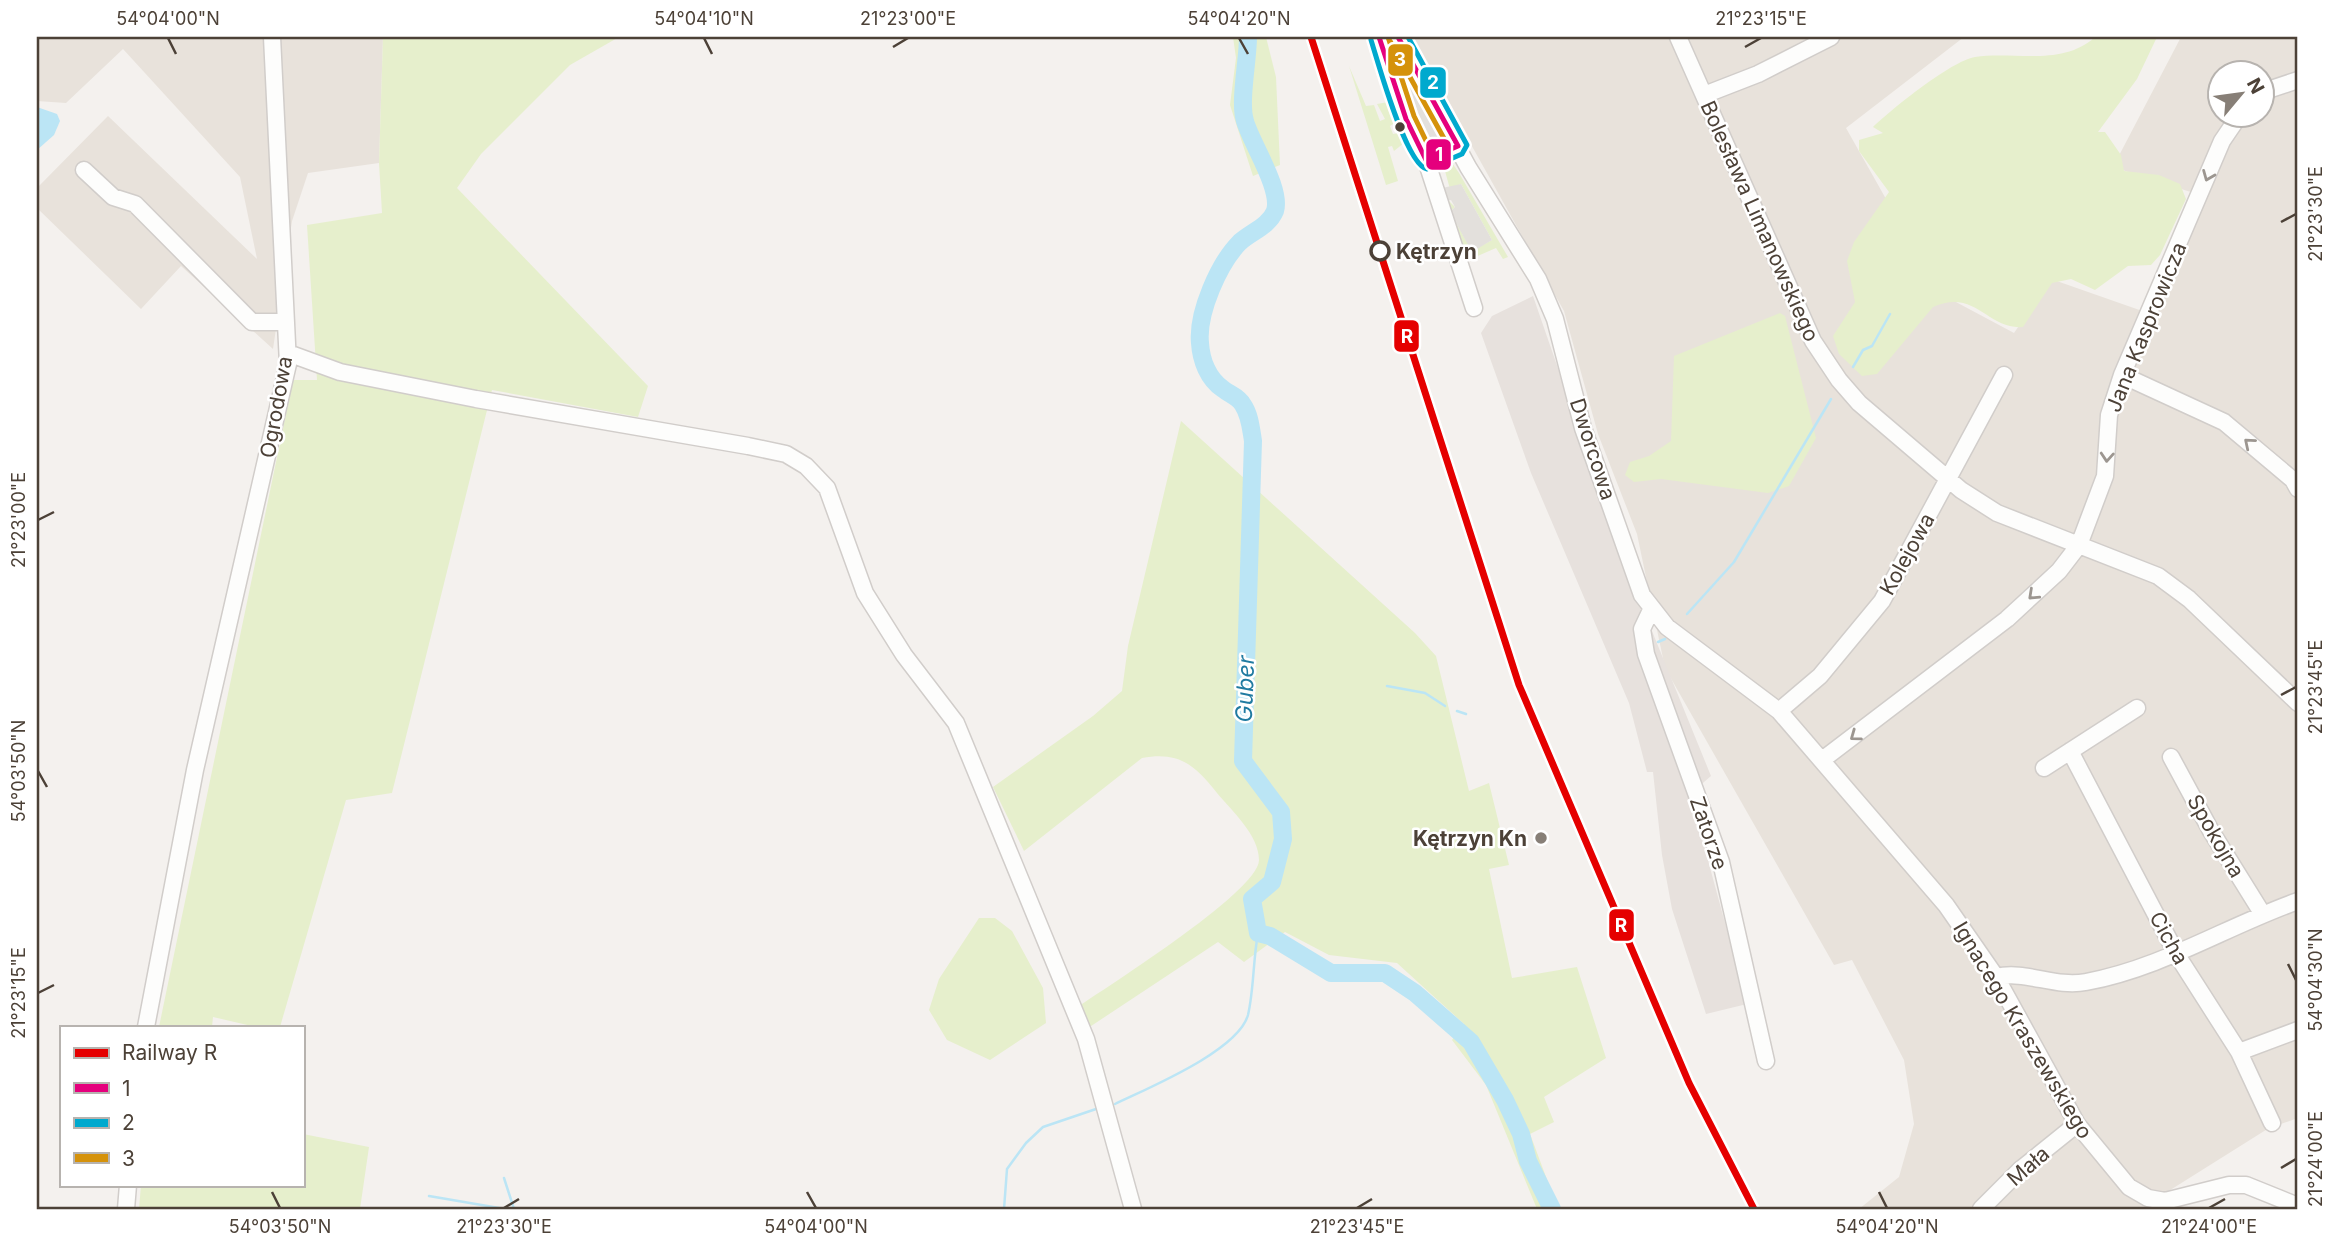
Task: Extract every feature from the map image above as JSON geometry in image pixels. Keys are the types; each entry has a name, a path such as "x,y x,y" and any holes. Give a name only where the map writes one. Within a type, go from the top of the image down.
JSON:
{"street":[{"name":"Ogrodowa","path":"146,1026 195,770 275,425 288,353 271,37"},
{"path":"1379,37 1406,120 1426,160 1474,308"},
{"name":"Dworcowa","path":"1398,37 1503,227 1538,279 1555,319 1583,428 1642,595 1651,610 1667,627 1779,711"},
{"name":"Bolesława Limanowskiego","path":"1678,37 1785,283 1825,360 1859,403 1948,479 1997,513 2143,569 2172,586 2298,703"},
{"path":"1704,95 1758,74 1831,37"},
{"path":"2276,87 2298,80"},
{"name":"Jana Kasprowicza","path":"1822,760 2007,619 2059,571 2079,545 2105,476 2109,415 2122,375 2229,130"},
{"path":"1426,160 1458,146"},
{"path":"85,170 113,197 135,204 252,322 286,322"},
{"path":"288,353 340,372 476,399 748,446 786,454 806,466 827,488 865,593 904,655 956,723 1086,1039 1133,1209"},
{"name":"Kolejowa","path":"1779,711 1820,676 1882,601 2004,374"},
{"path":"2122,375 2224,422 2293,480 2298,489"},
{"name":"Zatorze","path":"1651,610 1642,629 1646,654 1721,862 1766,1061"},
{"path":"2044,768 2137,708"},
{"name":"Ignacego Kraszewskiego","path":"1779,711 1947,905 1996,976 2077,1124 2129,1187 2154,1200 2171,1200 2237,1185 2255,1188 2298,1206"},
{"name":"Cicha","path":"2070,751 2177,955 2239,1052 2272,1123"},
{"name":"Spokojna","path":"2171,757 2211,831 2262,914"},
{"path":"1996,976 2013,973 2058,983 2082,983 2108,978 2177,955 2262,914 2298,901"},
{"path":"2239,1052 2298,1030"},
{"name":"Mała","path":"1981,1209 2020,1170 2077,1124"},
{"path":"126,1209 128,1186"}],"shaded area":[{"path":"37,37 383,37 379,163 308,173 292,221 273,349 181,266 141,309 37,208 37,188 108,116 257,259 240,177 123,49 66,103 37,101"},
{"path":"1411,37 1964,37 1846,128 1939,293 2014,333 2051,279 2148,313 2200,195 2113,167 2181,37 2298,37 2298,1118 2269,1128 2140,1209 1859,1209 1899,1177 1914,1124 1904,1060 1852,960 1834,965 1665,668 1637,534 1598,434 1564,311"},
{"path":"1387,54 1403,60 1443,133 1444,140 1439,148 1428,150"},
{"path":"1461,184 1492,240 1472,252 1450,212 1455,207 1451,200 1447,201 1442,188"},
{"path":"1533,296 1630,577 1711,776 1690,794 1747,1004 1706,1014 1672,909 1662,855 1653,772 1647,772 1629,703 1531,473 1481,333 1492,316"}],"green space":[{"path":"383,37 619,37 570,65 481,154 457,188 648,386 638,417 492,390 392,793 346,800 280,1026 252,1026 213,1017 212,1026 159,1026 293,380 317,380 307,225 382,213 379,163"},
{"path":"1233,37 1266,37 1276,77 1280,165 1253,176 1230,105 1236,58"},
{"path":"2095,37 2157,37 2137,79 2098,132 2105,132 2121,155 2124,171 2159,175 2180,184 2186,199 2160,255 2151,265 2128,266 2095,290 2071,279 2052,283 2023,327 2000,322 1960,303 1933,307 1877,374 1862,376 1839,354 1833,336 1855,302 1847,261 1854,242 1889,192 1859,151 1859,140 1883,133 1873,127 1922,87 1965,60 1990,56 2053,55 2082,46"},
{"path":"1349,66 1366,106 1374,105 1380,121 1385,119 1377,104 1388,102 1396,122 1390,126 1393,134 1399,133 1404,143 1394,151 1392,146 1388,147 1398,181 1386,185"},
{"path":"1450,160 1508,257 1503,259 1496,248 1473,258 1467,256 1451,221 1448,200 1455,207 1450,212 1472,251 1492,240 1461,184 1450,189 1443,164"},
{"path":"1780,313 1785,316 1816,438 1789,486 1768,493 1661,479 1634,482 1625,475 1630,462 1649,456 1671,441 1674,356"},
{"path":"1181,421 1415,633 1436,656 1469,791 1489,783 1509,865 1489,869 1512,978 1577,967 1606,1058 1544,1097 1554,1122 1530,1134 1558,1209 1537,1209 1486,1085 1452,1040 1464,1024 1397,963 1329,955 1285,932 1244,962 1218,942 1076,1036 1067,1014 1207,917 1252,875 1259,860 1255,842 1237,816 1201,775 1185,762 1176,759 1155,756 1142,758 1024,851 993,787 1093,716 1122,691 1128,646"},
{"path":"979,918 995,918 1012,931 1043,988 1046,1023 990,1060 947,1040 929,1010 939,979"},
{"path":"304,1134 369,1147 360,1209 139,1209 141,1186 304,1186"}],"water":[{"path":"37,107 57,114 60,121 54,135 37,150"}],"waterway":[{"name":"Guber","path":"1248,37 1243,113 1274,191 1275,211 1264,225 1240,242 1224,262 1206,303 1200,343 1209,375 1239,400 1245,409 1253,441 1243,761 1281,812 1283,839 1272,882 1252,899 1258,933 1270,936 1331,973 1385,973 1415,993 1471,1042 1505,1100 1521,1134 1528,1161 1552,1209"},
{"path":"1853,367 1863,350 1872,346 1890,314"},
{"path":"1687,614 1734,562 1831,399"},
{"path":"1658,642 1665,639"},
{"path":"1387,686 1425,693 1445,706"},
{"path":"1457,711 1466,714"},
{"path":"1115,1104 1190,1067 1228,1042 1241,1029 1250,1005 1258,933"},
{"path":"1004,1209 1007,1169 1026,1143 1043,1127 1096,1109"},
{"path":"504,1178 514,1209"},
{"path":"429,1196 505,1209"}],"rail line":[{"name":"R","path":"1311,37 1519,685 1689,1083 1754,1209"}],"transit line":[{"name":"1","path":"1379,37 1406,119 1426,160 1458,146 1398,37"},
{"name":"3","path":"1388,37 1414,116 1430,149 1446,142 1390,41"},
{"name":"2","path":"1371,40 1402,132 1410,150 1427,169 1462,154 1467,145 1408,37"}],"place":[{"name":"Kętrzyn","path":"1380,251"},
{"name":"Kętrzyn Kn","path":"1541,838"}]}
